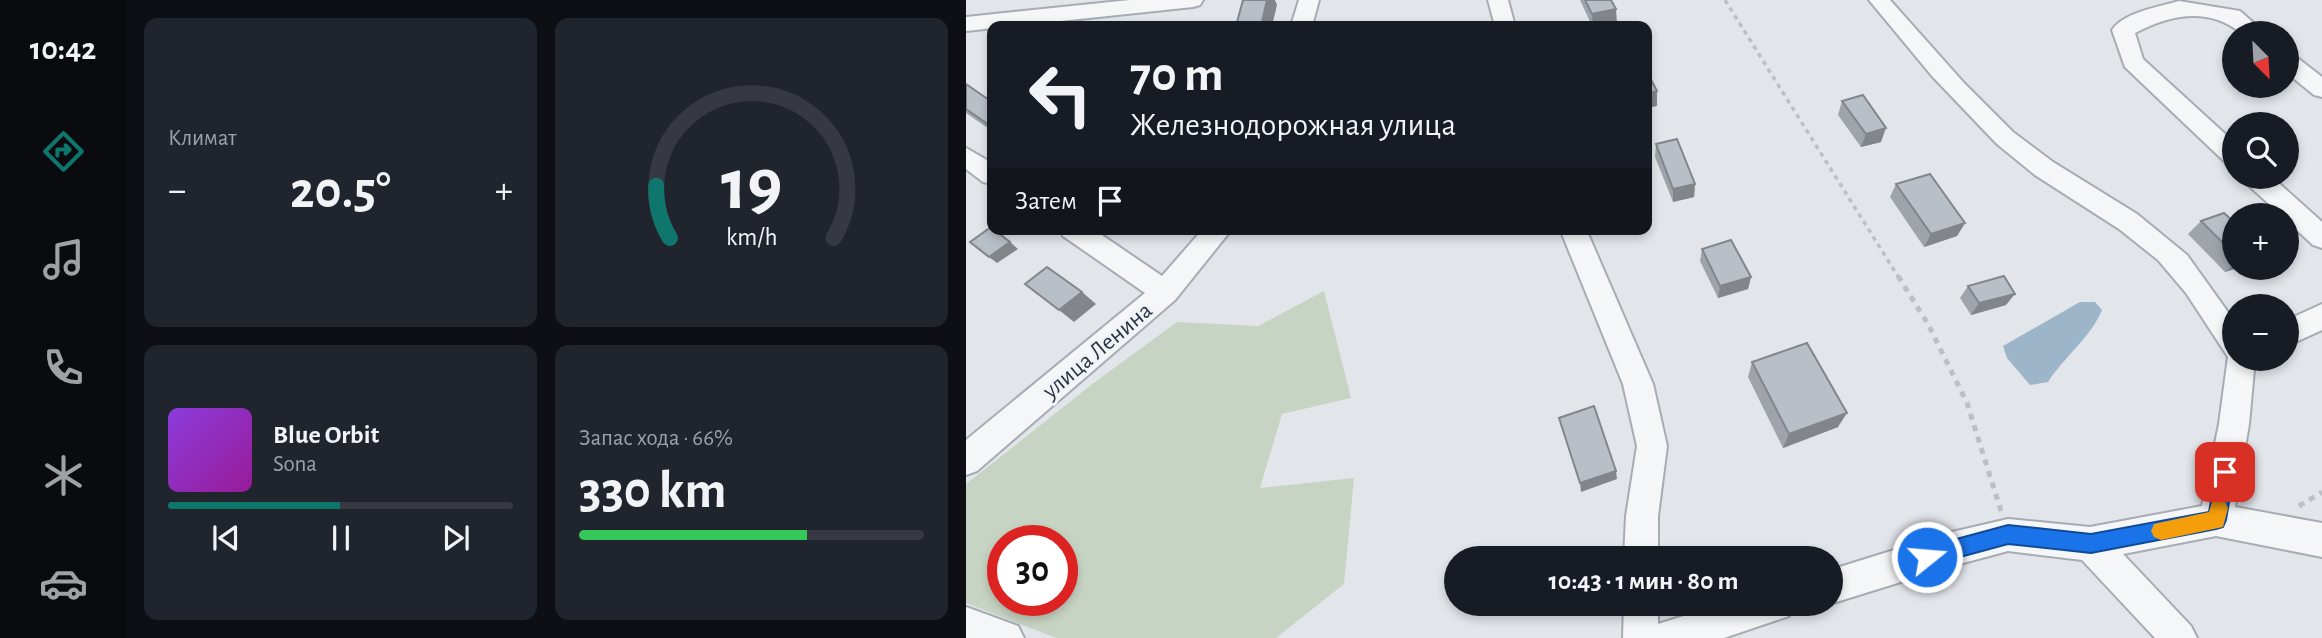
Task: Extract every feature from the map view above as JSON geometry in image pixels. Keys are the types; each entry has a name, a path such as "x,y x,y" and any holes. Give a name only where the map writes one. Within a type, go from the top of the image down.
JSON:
{"street":[{"path":"994,21 1193,0"},
{"path":"1303,21 1308,0"},
{"path":"1498,0 1504,21"},
{"path":"1879,0 2006,138 2047,169 2135,227 2166,252 2193,280 2222,326"},
{"path":"2222,145 2133,62 2123,30 2148,17 2179,8 2233,16 2239,21"},
{"path":"966,24 987,22"},
{"path":"2300,71 2322,89"},
{"path":"966,157 987,171"},
{"path":"2269,189 2322,238"},
{"path":"1081,235 1165,292"},
{"name":"улица Ленина","path":"966,460 1165,292 1214,235"},
{"path":"1576,235 1638,384 1652,446 1642,516 1641,546"},
{"path":"2299,328 2322,316"},
{"path":"2216,520 2234,424 2240,371"},
{"path":"1843,583 1952,549 2008,535 2091,544 2216,520 2322,540"},
{"path":"2091,544 2179,638"},
{"path":"1641,616 1641,638"},
{"path":"1668,638 1739,616"},
{"path":"966,624 1006,638"}],"path":[{"path":"1725,0 1928,324 1967,402 2008,535"}],"green space":[{"path":"1324,291 1351,398 1282,414 1260,488 1354,478 1344,584 1276,638 1056,638 999,616 1078,616 1078,525 987,525 987,611 966,603 966,484 1095,382 1177,322 1258,326"}],"water":[{"path":"2080,302 2095,302 2102,310 2097,320 2048,382 2030,385 2007,358 2003,346"}],"building":[{"path":"1243,0 1267,0 1262,21 1237,21"},
{"path":"1585,0 1611,0 1616,9 1592,14"},
{"path":"966,84 987,99 987,124 966,109"},
{"path":"1863,95 1886,128 1866,134 1842,101"},
{"path":"1677,139 1695,184 1673,189 1656,144"},
{"path":"1930,174 1965,223 1931,234 1896,184"},
{"path":"2222,214 2222,242 2201,221"},
{"path":"987,230 987,235 1001,235 1010,242 989,257 970,242"},
{"path":"1731,240 1751,277 1720,286 1702,249"},
{"path":"1047,267 1082,292 1059,310 1025,284"},
{"path":"2004,276 2015,294 1979,303 1968,286"},
{"path":"1807,343 1847,413 1789,434 1752,362"},
{"path":"1594,406 1616,471 1580,483 1559,418"}],"slow traffic":[{"path":"2161,531 2216,520 2219,508"}],"route":[{"path":"1927,557 2008,535 2091,544 2216,520 2225,472"}]}
